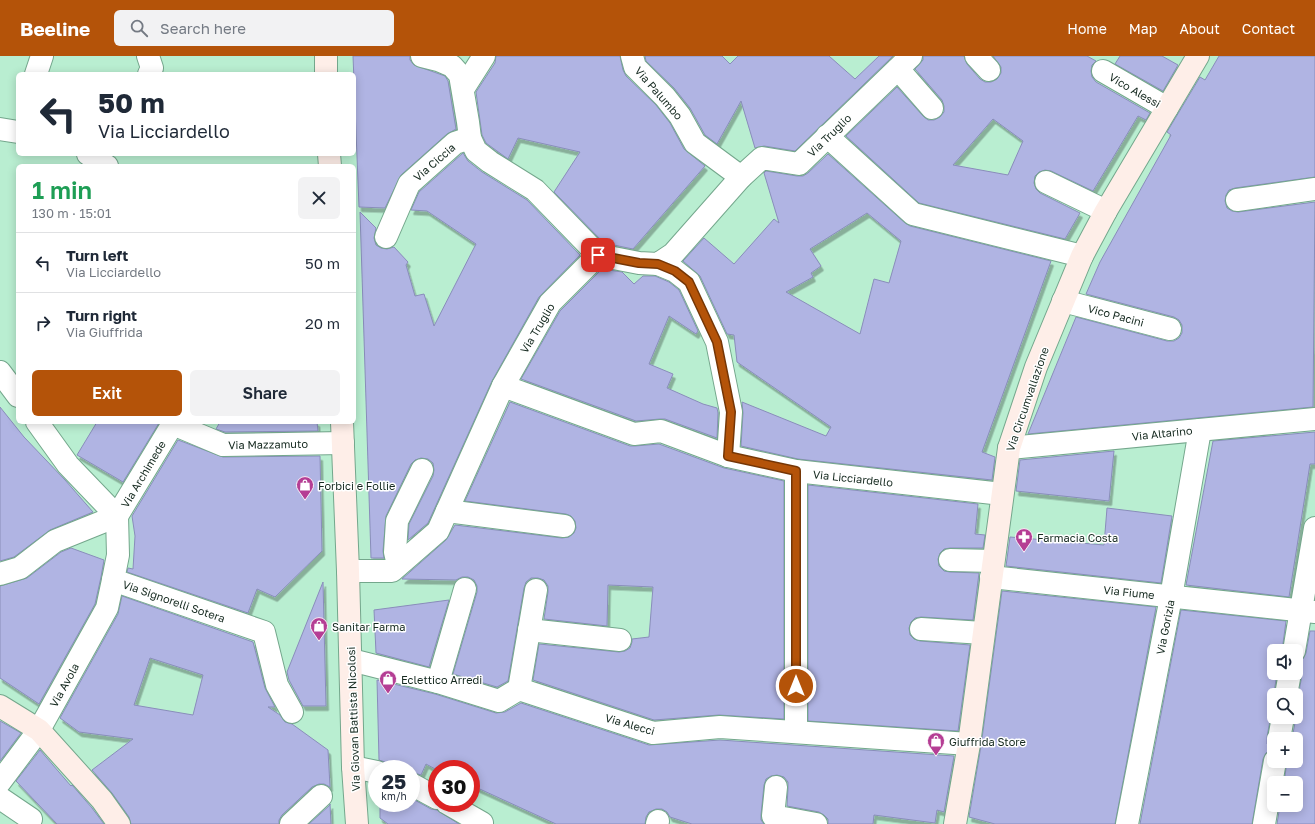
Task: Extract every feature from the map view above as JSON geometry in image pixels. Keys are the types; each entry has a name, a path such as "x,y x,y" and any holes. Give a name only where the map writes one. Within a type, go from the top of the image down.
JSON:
{"street":[{"path":"148,56 152,68 150,72"},
{"path":"326,56 326,72"},
{"path":"422,56 438,60 452,66 460,74 470,138 476,151 490,162 535,190 598,255 639,263 658,264 675,271 689,282 717,342 731,412 728,456"},
{"path":"463,89 484,56"},
{"name":"Via Palumbo","path":"632,56 635,67 665,97 680,116 695,143 741,177"},
{"name":"Via Circumvallazione","path":"955,824 969,744 1009,448 1036,366 1082,256 1106,211 1198,56"},
{"path":"905,62 932,108"},
{"name":"Via Truglio","path":"658,264 673,254 741,177 762,158 799,164 905,62"},
{"name":"Vico Alessi","path":"1103,71 1167,108"},
{"path":"827,136 913,214 1082,256"},
{"name":"Via Ciccia","path":"386,237 409,184 455,143 470,138"},
{"path":"91,156 104,164"},
{"path":"1046,182 1106,211"},
{"path":"1237,200 1315,189"},
{"name":"Via Truglio","path":"348,571 392,571 438,531 503,386 550,304 598,255"},
{"name":"Vico Pacini","path":"1063,301 1170,329"},
{"path":"0,372 16,393"},
{"name":"Via Licciardello","path":"503,386 634,434 661,431 728,456 796,471 1002,494"},
{"name":"Via Altarino","path":"1009,448 1315,419"},
{"path":"38,424 68,464 118,516"},
{"name":"Via Archimede","path":"0,574 20,568 55,541 118,516 173,424"},
{"name":"Via Mazzamuto","path":"176,424 223,445 343,443"},
{"name":"Via Giovan Battista Nicolosi","path":"342,424 354,767 361,821"},
{"name":"Via Gorizia","path":"1127,824 1171,597 1200,430"},
{"path":"398,565 395,552 397,521 422,470"},
{"path":"796,471 796,732"},
{"path":"447,511 564,526"},
{"name":"Via Signorelli Sotera","path":"118,516 118,555 113,580 270,626 277,685 292,712"},
{"path":"1297,644 1308,612 1315,528"},
{"name":"Via Fiume","path":"950,560 992,569 1171,597 1308,612"},
{"name":"Via Avola","path":"0,782 39,730 107,608 113,580"},
{"path":"438,682 465,589"},
{"path":"351,660 438,682 499,701 518,689 536,590"},
{"path":"921,629 983,633"},
{"path":"529,630 620,640"},
{"name":"Via Alecci","path":"518,689 653,733 720,727 969,744"},
{"path":"0,706 39,730 102,800 120,824"},
{"path":"354,767 368,770"},
{"path":"1264,824 1274,768"},
{"path":"776,787 773,816 816,824"},
{"path":"291,824 321,796"},
{"path":"0,798 31,819"},
{"path":"463,812 482,823"}],"building":[{"path":"353,56 410,56 410,60 414,65 445,76 448,81 456,129 447,134 401,175 385,208 359,207 356,132 356,72 354,72"},
{"path":"496,56 620,56 626,76 656,105 670,123 684,149 705,166 633,249 604,243 554,192 580,152 518,138 508,159 486,143 482,135 476,92 495,63"},
{"path":"645,56 722,56 730,64 738,56 829,56 855,79 879,56 893,56 795,151 764,146 755,148 741,101 717,144 705,135 690,108 674,88 646,61"},
{"path":"923,56 964,56 967,64 980,79 985,82 991,82 997,79 1001,73 1001,67 993,56 1087,56 1096,61 1092,65 1091,71 1092,77 1096,82 1150,113 1146,120 1138,116 1093,191 1051,171 1045,170 1039,172 1035,176 1034,183 1036,189 1040,193 1080,213 1065,239 919,203 846,136 897,87 928,120 934,120 940,117 944,112 942,100 915,69 923,60","holes":["993,119 1023,141 1008,175 953,165"]},
{"path":"1120,56 1162,56 1178,65 1163,91 1115,64"},
{"path":"1219,56 1315,56 1315,177 1235,188 1229,190 1225,201 1227,208 1238,212 1315,202 1313,407 1028,434 1076,317 1167,341 1174,341 1179,338 1182,333 1182,325 1179,320 1174,317 1086,294 1100,262 1171,135 1167,132 1200,77 1205,80"},
{"path":"463,153 468,161 482,172 527,200 580,255 539,297 492,381 428,523 408,540 409,524 433,476 434,470 433,463 428,459 421,458 415,460 411,464 386,516 383,551 384,558 371,558 360,212 376,228 374,238 376,245 387,249 394,247 408,262 406,265 415,296 424,294 434,326 476,244 427,211 411,210 419,192"},
{"path":"828,154 910,226 1051,261 982,452 995,457 992,480 798,459 741,446 743,413 742,402 826,436 831,427 737,362 734,335 727,334 700,276 683,261 704,238 734,264 774,219 779,223 764,173 766,171 803,176","holes":["867,213 901,241 889,283 874,279 860,334 786,292 813,277 811,273 821,266 810,249"]},
{"path":"602,269 622,272 634,284 643,276 655,276 669,282 679,290 698,331 696,334 669,316 649,364 673,374 667,388 703,404 717,408 717,438 665,419 636,421 521,379 560,311"},
{"path":"510,402 630,446 659,444 724,468 784,481 784,719 719,715 654,720 533,680 539,644 619,652 630,648 632,639 649,637 653,587 608,585 607,626 544,619 548,586 544,580 531,578 526,582 524,588 508,681 497,687 453,674 477,592 477,586 474,580 468,577 462,577 456,580 402,579 446,540 455,525 562,538 569,537 574,533 576,528 575,521 571,516 566,514 465,501"},
{"path":"0,407 24,437 93,512 50,530 14,557 0,561"},
{"path":"96,424 158,424 123,482 77,455"},
{"path":"219,424 317,424 318,431 225,432 216,429"},
{"path":"1315,432 1315,464 1310,464 1289,597 1186,585 1213,441"},
{"path":"178,440 223,457 320,456 322,551 275,597 257,589 248,613 127,572 128,568 133,569 135,536 132,516"},
{"path":"1114,451 1109,501 1016,491 1020,460"},
{"path":"808,485 978,504 975,534 985,535 983,548 944,549 940,553 938,559 939,566 944,571 979,573 973,620 921,617 915,618 911,622 909,628 910,635 914,639 920,641 970,645 958,731 808,721"},
{"path":"1107,508 1172,516 1161,583 1006,566 1010,537 1104,545"},
{"path":"71,548 104,560 101,577 95,604 39,704 0,678 0,586 27,578 61,552"},
{"path":"323,582 326,706 303,706 289,680 287,672"},
{"path":"1002,591 1156,607 1115,824 995,824 969,817 981,746"},
{"path":"122,596 253,642 265,688 275,707 268,707 280,715 285,722 292,724 328,750 330,787 324,784 319,784 312,787 282,815 279,820 279,824 131,824 129,817 112,793 92,770 133,739 79,732 60,718 118,614","holes":["150,658 203,675 193,715 134,705"]},
{"path":"449,600 429,667 376,653 374,610"},
{"path":"1181,610 1286,621 1283,644 1267,644 1267,680 1276,680 1275,688 1267,688 1267,724 1269,724 1267,732 1267,752 1263,759 1252,824 1140,824"},
{"path":"1310,631 1315,631 1315,824 1277,824 1279,812 1303,812 1303,776 1285,776 1286,768 1303,768 1303,732 1293,732 1295,724 1303,724 1303,688 1300,688 1301,680 1303,680 1303,659 1306,653"},
{"path":"377,680 435,694 496,713 505,712 521,703 649,745 720,740 954,756 944,812 937,810 935,823 874,815 873,824 828,824 828,819 819,812 787,806 788,782 784,777 777,775 766,779 764,785 761,820 764,824 692,824 670,817 667,812 662,809 656,809 649,812 646,817 645,824 556,824 480,789 480,760 428,760 428,765 426,764 421,775 420,760 379,760"},
{"path":"0,721 21,733 0,761"},
{"path":"40,750 92,808 104,824 57,824 16,781"},
{"path":"420,803 428,807 428,812 440,812 459,824 388,824 380,818 380,812 420,812"},
{"path":"330,805 331,824 309,824"}],"place":[{"name":"Forbici e Follie","path":"305,500"},
{"name":"Farmacia Costa","path":"1024,552"},
{"name":"Sanitar Farma","path":"319,641"},
{"name":"Eclettico Arredi","path":"388,694"},
{"name":"Giuffrida Store","path":"936,756"}],"route":[{"path":"598,255 618,260 658,264 675,271 689,282 717,342 731,412 728,456 796,471 796,686"}]}
